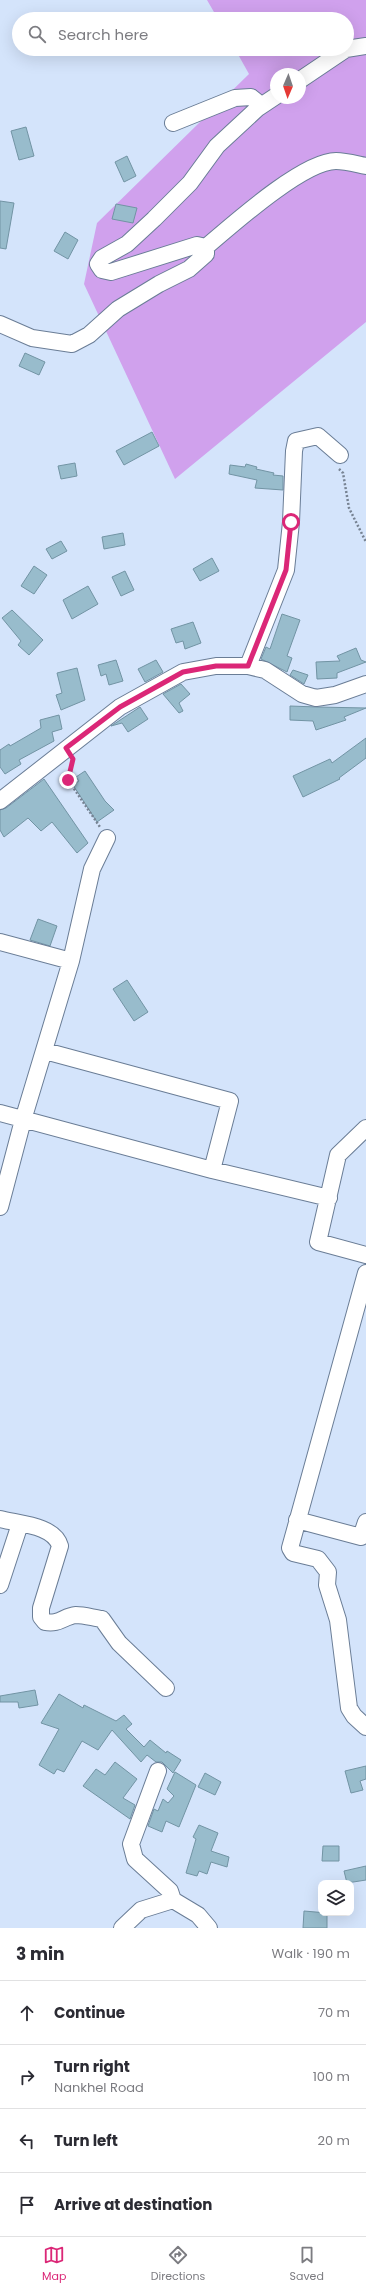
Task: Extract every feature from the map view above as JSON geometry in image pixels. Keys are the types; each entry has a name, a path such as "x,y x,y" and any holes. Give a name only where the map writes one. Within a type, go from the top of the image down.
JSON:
{"street":[{"path":"354,48 366,46"},
{"path":"306,76 336,56"},
{"path":"173,122 235,98 251,97 256,101 258,108"},
{"path":"206,247 197,245 111,272 102,270 98,264 102,258 127,244 154,219 190,183 217,146 258,108 270,100"},
{"path":"206,247 265,198 306,170 334,161 366,166"},
{"path":"0,324 32,338 72,344 89,335 118,309 159,284 189,269 206,254 206,247"},
{"path":"248,666 286,570 291,522 294,452 296,442 309,436 318,436 337,459"},
{"path":"0,801 120,707 183,672 216,666 248,666 265,670 302,694 316,698 335,695 366,684"},
{"path":"0,1207 2,1191 71,961 92,869 107,838"},
{"path":"0,942 71,961"},
{"path":"45,1051 230,1101 212,1170"},
{"path":"0,1113 212,1170 329,1198"},
{"path":"366,1128 338,1155 318,1242 366,1256"},
{"path":"366,1273 363,1298 290,1548 293,1553 318,1559 328,1572 327,1585 338,1620 349,1708 354,1716 366,1727"},
{"path":"0,1519 48,1531 58,1539 60,1546 41,1608 41,1616 45,1622 52,1624 75,1615 102,1619 119,1643 166,1688"},
{"path":"297,1520 361,1537 366,1522"},
{"path":"0,1585 20,1524"},
{"path":"158,1771 132,1844 135,1860 170,1891 173,1900 198,1915 209,1928"},
{"path":"122,1928 141,1910 173,1900"}],"path":[{"path":"337,459 343,473 349,508 366,542"},
{"path":"66,748 73,759 68,780 107,838"}],"shaded area":[{"path":"207,0 366,0 366,322 175,479 84,284 97,223 249,74 239,56 354,56 354,12 214,12"}],"building":[{"path":"26,127 34,156 19,160 11,131"},
{"path":"127,156 136,176 124,182 115,162"},
{"path":"0,201 14,203 6,249 0,248"},
{"path":"116,204 137,208 133,223 112,219"},
{"path":"65,232 78,240 68,259 54,251"},
{"path":"25,353 45,362 39,375 19,366"},
{"path":"152,432 159,446 124,465 116,451"},
{"path":"75,463 77,476 61,479 58,466"},
{"path":"246,464 257,467 256,469 274,473 273,475 283,476 283,490 255,488 257,480 229,474 230,465 245,467"},
{"path":"123,533 125,545 104,549 102,537"},
{"path":"61,541 67,551 52,559 46,549"},
{"path":"212,558 219,571 200,581 193,569"},
{"path":"34,566 47,575 34,594 21,586"},
{"path":"125,571 134,590 121,596 112,577"},
{"path":"88,586 98,604 72,619 63,600"},
{"path":"12,610 43,640 29,655 18,645 21,641 2,618"},
{"path":"282,614 300,620 287,656 292,658 287,672 261,659 266,647 270,649"},
{"path":"193,622 201,643 185,649 183,641 176,643 171,629"},
{"path":"356,648 361,660 366,662 337,673 337,678 317,679 316,662 340,661 337,656"},
{"path":"116,660 123,681 109,685 106,674 101,676 98,665"},
{"path":"156,660 163,672 145,682 138,669"},
{"path":"77,668 85,700 61,710 56,695 62,693 57,673"},
{"path":"293,670 308,675 304,684 290,675"},
{"path":"181,684 190,694 179,703 183,711 179,713 163,694"},
{"path":"290,706 366,708 344,717 346,720 316,730 313,721 290,720"},
{"path":"140,707 148,719 128,732 122,723 111,726"},
{"path":"59,715 62,729 52,732 54,741 19,760 21,764 5,774 0,767 0,750 9,744 10,746 41,728 40,720"},
{"path":"366,738 366,758 339,778 340,779 303,797 293,776 330,759 332,763"},
{"path":"85,771 105,801 114,810 97,822 73,785 79,781 76,777"},
{"path":"44,779 88,843 77,853 52,822 41,831 28,818 4,837 0,830 0,810 6,808"},
{"path":"38,919 57,926 50,946 30,940"},
{"path":"127,980 148,1012 134,1021 113,989"},
{"path":"35,1690 38,1705 19,1708 18,1702 0,1702 0,1696"},
{"path":"59,1694 83,1708 84,1705 116,1721 124,1715 132,1724 126,1729 144,1747 150,1740 166,1753 167,1751 181,1760 173,1773 162,1762 156,1762 147,1755 141,1762 112,1730 98,1750 82,1741 64,1772 57,1769 54,1774 39,1765 59,1729 41,1723"},
{"path":"115,1762 137,1779 123,1798 135,1805 130,1819 83,1786 96,1769 105,1775"},
{"path":"366,1766 366,1779 360,1781 363,1790 351,1793 345,1771"},
{"path":"175,1772 196,1785 179,1827 166,1821 162,1832 148,1826 154,1809 158,1811 163,1799 168,1803 174,1796 167,1789"},
{"path":"205,1773 221,1782 215,1795 198,1787"},
{"path":"199,1825 218,1833 211,1851 229,1857 227,1867 211,1862 207,1874 199,1871 197,1876 186,1873 196,1839 193,1837"},
{"path":"323,1846 339,1846 339,1861 322,1861"},
{"path":"366,1866 366,1880 354,1882 354,1880 346,1880 344,1871"},
{"path":"304,1911 318,1912 318,1916 327,1916 327,1928 303,1928"}],"route":[{"path":"68,780 73,759 66,748 120,707 183,672 216,666 248,666 286,570 291,522"}]}
